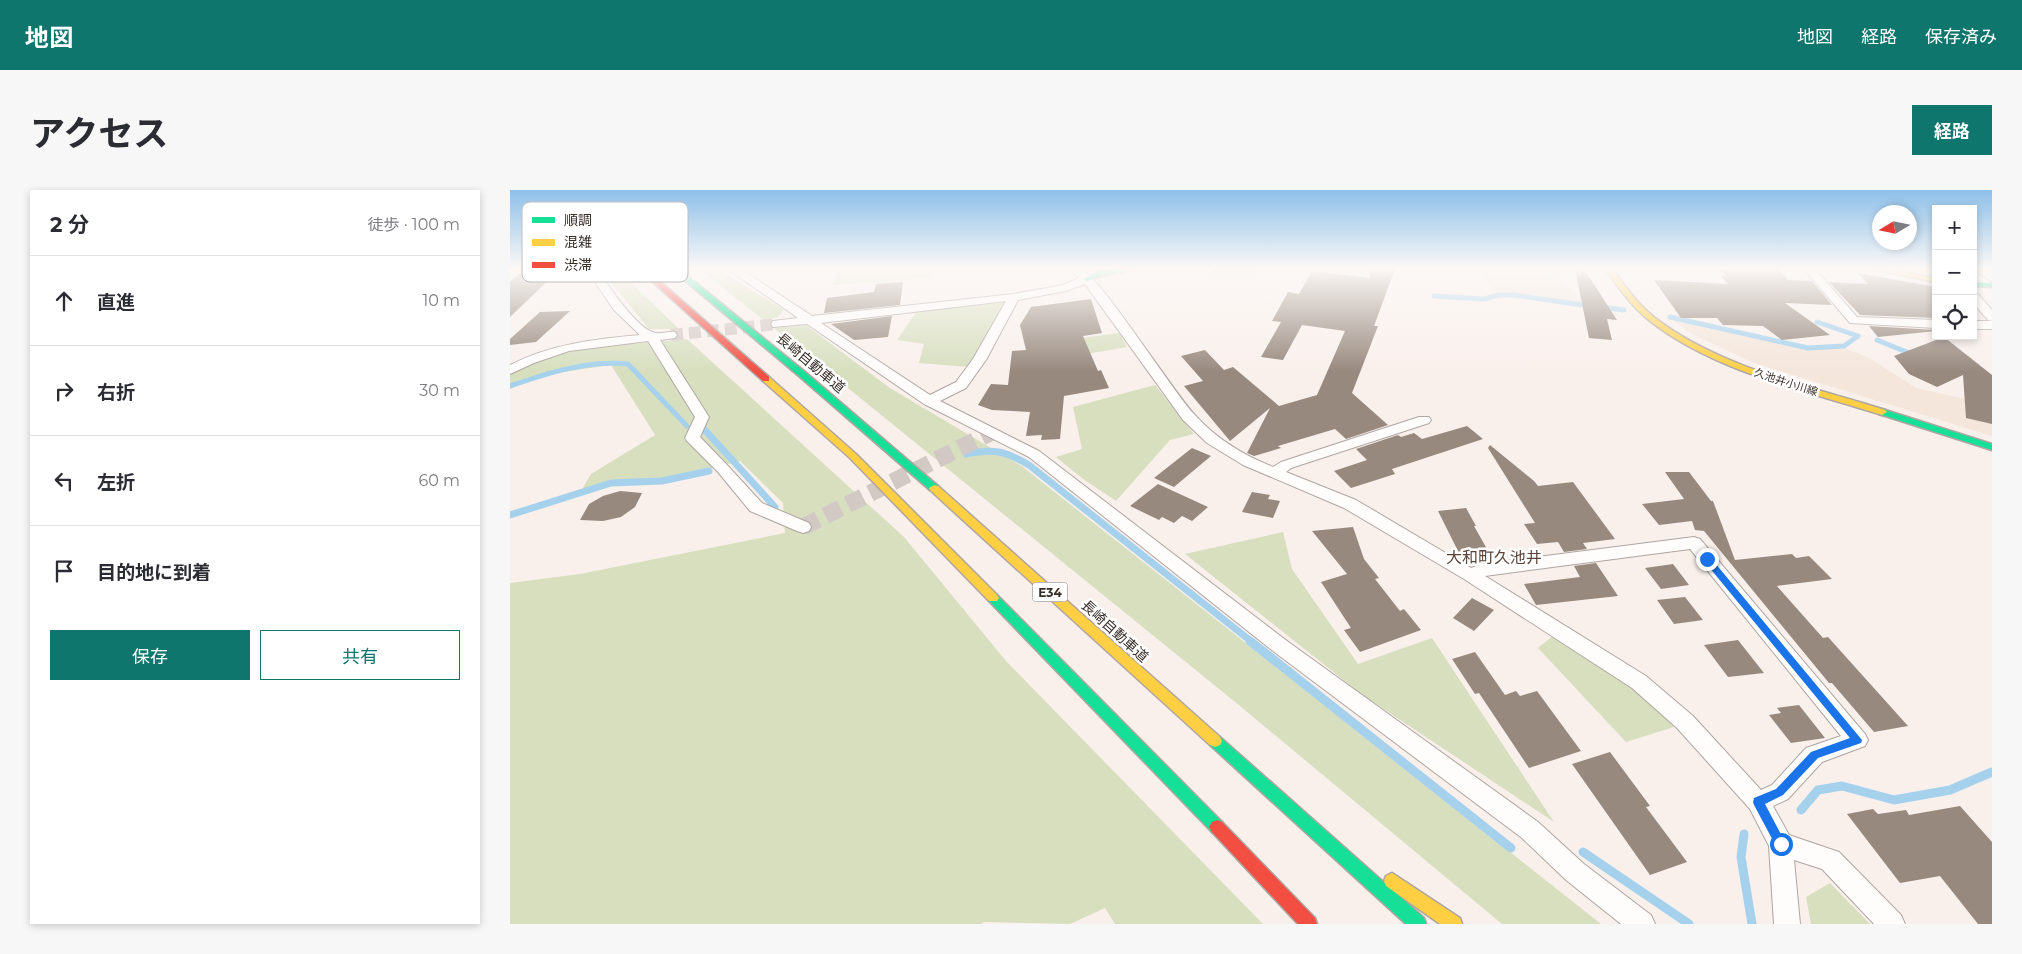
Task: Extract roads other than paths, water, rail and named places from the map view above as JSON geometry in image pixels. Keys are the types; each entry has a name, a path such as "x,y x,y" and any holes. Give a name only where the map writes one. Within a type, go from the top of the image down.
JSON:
{"main road":[{"path":"680,303 852,456 1180,789 1309,924"},
{"name":"長崎自動車道","path":"716,303 920,475 1418,924"},
{"name":"久池井小川線","path":"1638,303 1652,319 1695,347 1754,372 1992,447"},
{"path":"1289,808 1368,863"},
{"path":"1383,874 1454,924"}],"street":[{"path":"614,303 641,331 652,338 702,417 692,438 723,469 756,507 803,527"},
{"path":"783,303 929,401 1034,454 1280,646 1530,830 1574,872 1642,924"},
{"path":"777,324 961,303"},
{"path":"929,401 961,384 979,360 1011,303"},
{"path":"1103,303 1188,417 1212,440 1248,462 1350,504 1470,575 1639,682 1685,722 1758,802 1781,844 1787,924"},
{"path":"1839,303 1854,320 1932,324"},
{"path":"1980,303 1992,317"},
{"path":"1977,325 1992,325"},
{"path":"510,370 524,362 558,349 594,342 671,335"},
{"path":"1274,473 1286,464 1424,420"},
{"path":"1470,575 1482,570 1694,543 1857,740 1814,755 1780,792 1758,802"},
{"path":"1781,844 1830,860 1892,924"}],"waterway":[{"path":"1571,303 1590,306"},
{"path":"1601,307 1624,310"},
{"path":"1670,317 1808,348 1844,346 1858,336 1817,322"},
{"path":"1877,340 1914,355"},
{"path":"510,386 553,372 583,366 613,363 628,364 687,426"},
{"path":"704,429 775,507"},
{"path":"966,454 984,451 999,452 1029,465 1252,642"},
{"path":"510,515 611,483 662,481 709,471"},
{"path":"1250,641 1511,848"},
{"path":"1801,810 1818,790 1842,786 1894,800 1950,790 1992,772"},
{"path":"1744,834 1741,857 1752,924"},
{"path":"1583,852 1689,924"}],"tunnel":[{"path":"671,335 777,324"},
{"path":"803,527 992,432"}],"district":[{"name":"大和町久池井","path":"1494,557"}]}
